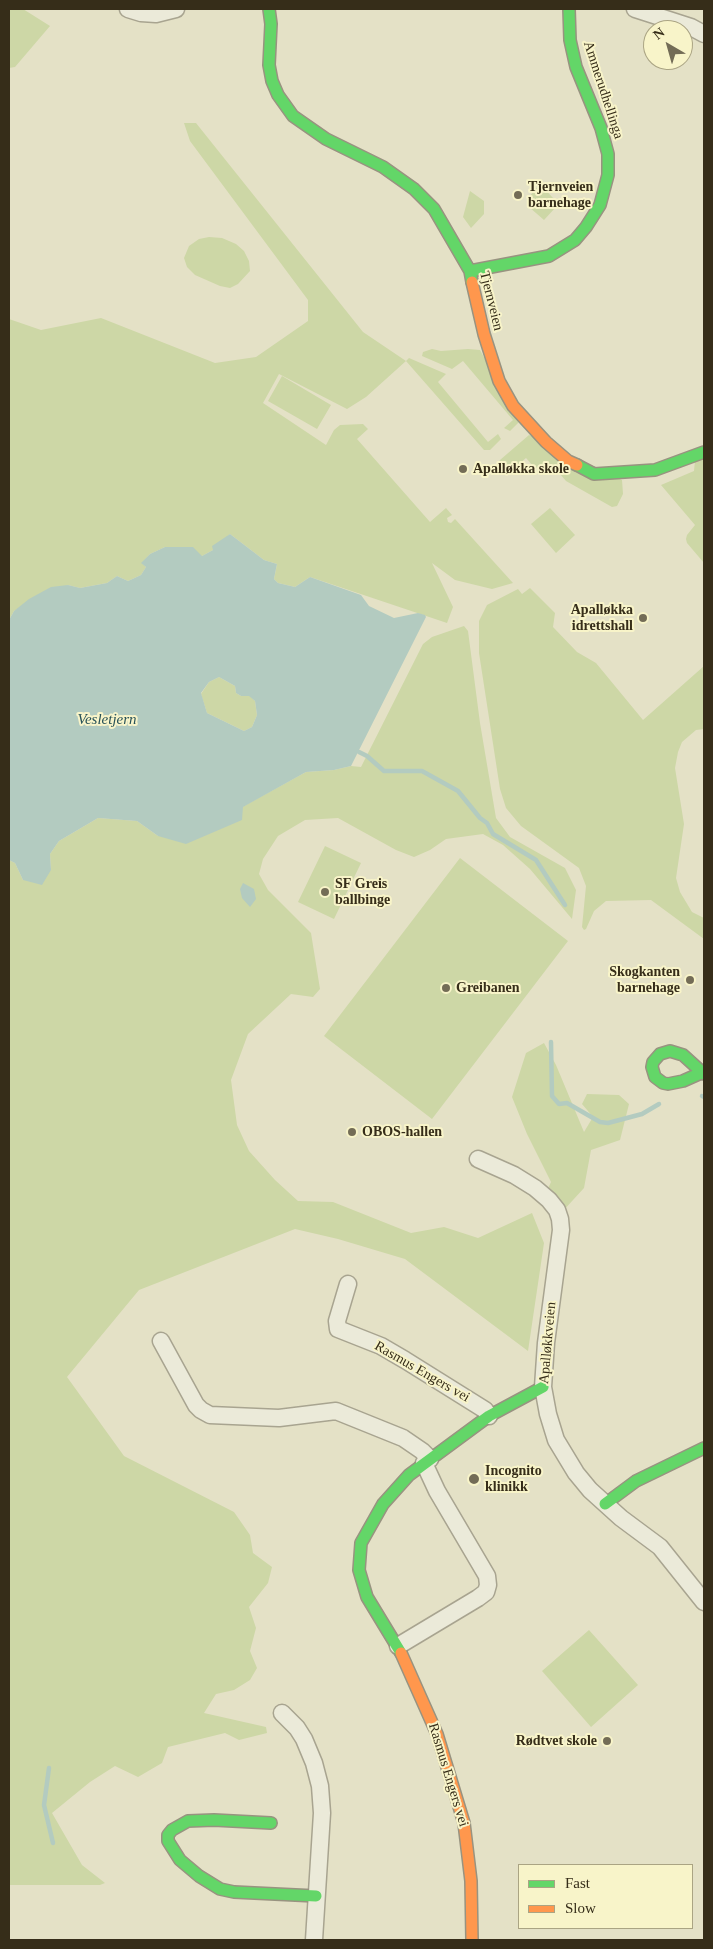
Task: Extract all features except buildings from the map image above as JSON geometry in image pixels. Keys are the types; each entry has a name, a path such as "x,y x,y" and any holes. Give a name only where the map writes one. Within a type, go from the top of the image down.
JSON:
{"street":[{"path":"128,9 141,13 156,14 176,9"},
{"name":"Tjernveien","path":"269,9 271,24 269,65 275,88 285,106 293,116 309,128 383,167 422,196 434,209 470,271 484,334 499,381 513,406 546,442 568,461 594,474 655,470 704,452"},
{"name":"Ammerudhellinga","path":"470,271 550,256 575,240 600,205 608,175 608,154 601,128 576,67 570,40 569,9"},
{"path":"636,9 692,27 704,34"},
{"name":"Apalløkkveien","path":"478,1159 514,1175 535,1188 549,1200 557,1210 560,1219 561,1230 546,1343 544,1387 551,1426 564,1455 576,1473 605,1504 660,1547 704,1602"},
{"name":"Rasmus Engers vei","path":"348,1284 337,1321 338,1329 381,1346 464,1396 485,1410 489,1416"},
{"path":"161,1341 196,1405 200,1410 210,1415 279,1418 336,1411 403,1438 422,1451 438,1491 487,1576 488,1585 486,1592 478,1598 398,1646"},
{"name":"Rasmus Engers vei","path":"472,1940 471,1881 464,1823 437,1734 398,1646 367,1597 359,1570 361,1543 383,1504 396,1488 427,1461 489,1416 532,1391 544,1387"},
{"path":"605,1504 636,1480 704,1448"},
{"path":"282,1713 297,1728 304,1739 314,1763 320,1786 322,1813 314,1940"},
{"path":"271,1823 214,1820 188,1821 172,1830 168,1835 168,1841 180,1860 199,1876 220,1889 234,1892 316,1896"}],"green space":[{"path":"9,9 23,9 50,26 15,67 9,68"},
{"path":"184,123 196,123 363,332 406,361 366,397 347,409 279,374 263,403 326,445 334,430 340,425 363,424 368,429 357,439 430,522 446,508 452,515 447,518 448,522 451,523 455,519 513,583 492,589 455,580 432,563 453,607 447,623 310,577 295,587 278,583 274,579 277,564 264,560 230,534 213,550 202,556 165,547 150,554 142,563 146,567 141,575 128,581 117,576 107,583 80,588 68,585 14,611 9,620 9,319 41,330 101,318 215,363 256,357 308,321 308,300 190,141"},
{"path":"540,184 553,198 556,207 544,220 529,207 529,197"},
{"path":"470,191 484,201 484,214 471,228 463,217"},
{"path":"209,237 222,238 236,244 244,251 249,261 250,271 238,284 230,288 220,286 195,275 187,267 184,258 189,246 199,239"},
{"path":"432,349 441,351 480,350 519,422 510,431 504,428 513,420 463,361 452,369 422,356 423,352"},
{"path":"409,358 446,374 438,382 488,442 498,434 501,439 490,450 484,450 406,361"},
{"path":"282,376 331,405 317,429 268,401"},
{"path":"529,435 622,480 623,494 617,506 612,507 566,481 554,467 547,473 533,466 526,458 506,475 498,464 500,460"},
{"path":"704,456 704,563 687,543 686,539 695,525 661,485 694,471 695,460"},
{"path":"550,508 575,535 556,553 531,524"},
{"path":"530,588 555,613 553,627 577,652 596,663 643,720 704,666 704,729 696,730 682,742 675,768 684,824 676,878 680,892 692,912 704,918 704,939 651,900 606,901 594,911 584,930 582,927 586,886 579,868 521,826 506,808 500,789 479,653 479,621 487,605 518,589 522,594"},
{"path":"464,626 468,631 480,723 496,818 510,837 565,868 576,890 572,919 530,869 503,845 483,834 446,839 430,850 414,857 396,850 338,818 305,820 278,836 263,859 259,874 268,890 311,933 320,989 313,997 291,994 248,1034 231,1080 237,1125 249,1151 275,1180 298,1201 333,1202 411,1233 444,1227 478,1238 532,1213 544,1243 528,1351 405,1259 338,1239 295,1229 139,1290 67,1377 124,1456 234,1512 250,1535 253,1553 272,1567 268,1583 249,1607 256,1628 250,1651 257,1668 250,1680 234,1690 216,1694 204,1713 266,1727 267,1733 239,1740 225,1733 168,1747 162,1763 138,1777 115,1766 90,1782 52,1813 82,1865 105,1883 100,1885 9,1885 9,860 15,863 23,880 51,870 50,854 59,841 98,818 137,821 158,836 242,807 306,772 334,770 351,766 361,767 423,644 432,637"},
{"path":"219,677 235,686 236,693 241,696 249,695 255,701 257,715 252,727 244,731 207,713 201,694 209,682"},
{"name":"SF Greis ballbinge","path":"325,846 361,863 334,919 298,902"},
{"name":"Greibanen","path":"460,858 568,941 432,1119 324,1036"},
{"path":"544,1043 556,1065 584,1132 593,1117 582,1104 587,1094 619,1095 629,1104 620,1140 591,1150 584,1188 562,1212 545,1195 551,1182 527,1134 512,1097 526,1053"},
{"path":"589,1630 638,1685 591,1727 542,1671"}],"water":[{"name":"Vesletjern","path":"230,534 264,560 277,564 274,579 278,583 295,587 310,577 361,595 369,606 394,618 418,613 425,615 426,617 351,766 334,770 306,772 243,807 242,820 186,844 158,836 137,821 98,818 59,841 50,854 51,870 42,885 23,880 15,863 9,860 9,620 14,611 29,599 51,587 68,585 80,588 107,583 117,576 128,581 141,575 146,567 141,563 150,554 165,547 193,547 202,556 213,550 212,546","holes":["219,677 235,686 236,693 241,696 249,696 255,701 257,715 252,727 244,731 207,713 201,693 209,682"]},
{"path":"243,883 254,889 256,899 250,907 242,898 240,889"}],"waterway":[{"path":"359,752 367,756 384,771 422,771 458,791 480,818 487,823 493,834 536,860 565,905"},
{"path":"551,1042 552,1096 559,1104 567,1103 600,1122 608,1123 642,1114 659,1104"},
{"path":"49,1768 44,1805 53,1843"}],"traffic: fast":[{"path":"269,9 271,24 269,65 272,81 278,95 293,116 326,139 383,167 414,189 434,209 470,271 472,282"},
{"path":"470,271 549,256 575,240 600,205 608,175 608,154 601,128 576,67 570,40 569,9"},
{"path":"577,465 594,474 655,470 704,452"},
{"path":"701,1073 683,1081 668,1084 655,1077 652,1067 653,1062 660,1054 670,1051 683,1055 704,1074"},
{"path":"401,1653 367,1597 359,1570 361,1543 383,1504 409,1475 489,1416 543,1387"},
{"path":"605,1504 636,1481 704,1448"},
{"path":"271,1823 214,1820 188,1821 172,1830 168,1835 168,1841 180,1860 199,1876 220,1889 234,1892 316,1896"}],"traffic: slow":[{"path":"472,282 484,334 499,381 513,406 546,442 568,461 577,465"},
{"path":"401,1653 437,1734 464,1823 471,1881 472,1940"}],"place":[{"name":"Tjernveien barnehage","path":"518,195"},
{"name":"Apalløkka skole","path":"463,469"},
{"name":"Apalløkka idrettshall","path":"643,618"},
{"name":"SF Greis ballbinge","path":"325,892"},
{"name":"Skogkanten barnehage","path":"690,980"},
{"name":"Greibanen","path":"446,988"},
{"name":"OBOS-hallen","path":"352,1132"},
{"name":"Incognito klinikk","path":"474,1479"},
{"name":"Rødtvet skole","path":"607,1741"}]}
